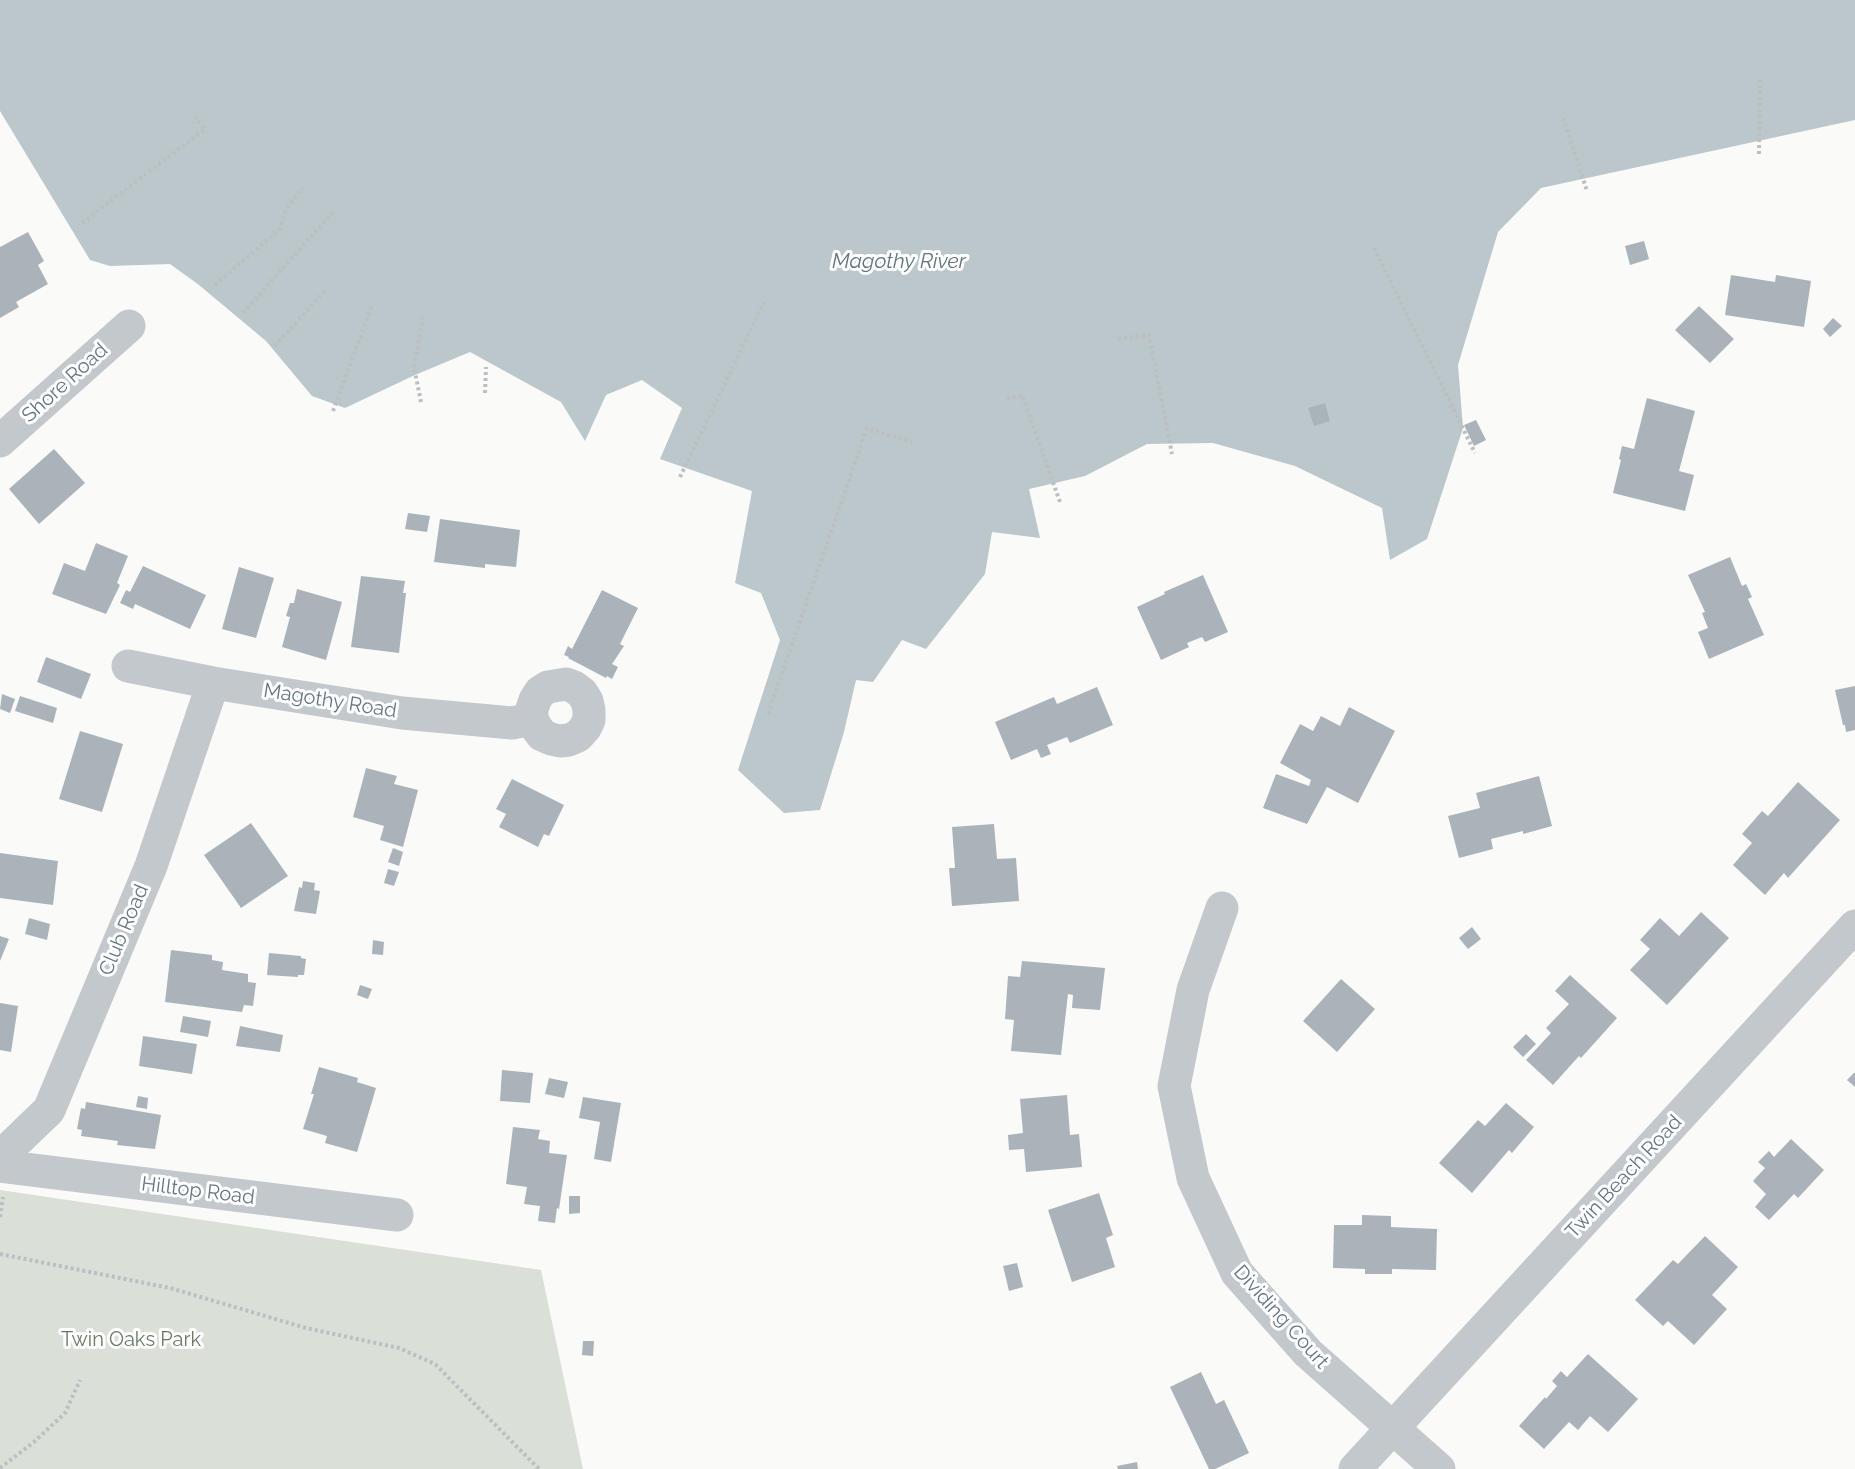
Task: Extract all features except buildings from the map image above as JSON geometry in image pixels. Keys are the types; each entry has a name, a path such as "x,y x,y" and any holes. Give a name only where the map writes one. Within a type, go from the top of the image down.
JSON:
{"street":[{"name":"Shore Road","path":"0,441 129,326"},
{"name":"Magothy Road","path":"128,666 213,683 402,712 512,723 532,718"},
{"name":"Club Road","path":"0,1156 49,1110 151,866 213,683"},
{"name":"Dividing Court","path":"1222,908 1193,990 1174,1086 1193,1178 1237,1273 1308,1353 1439,1469"},
{"name":"Twin Beach Road","path":"1355,1469 1855,926"},
{"name":"Hilltop Road","path":"0,1166 397,1215"}],"path":[{"path":"1759,154 1760,79"},
{"path":"82,223 205,129 194,116"},
{"path":"1563,118 1587,191"},
{"path":"216,285 279,230 286,209 303,188"},
{"path":"243,313 333,212"},
{"path":"1374,248 1475,453"},
{"path":"274,346 327,289"},
{"path":"680,477 764,302"},
{"path":"333,411 372,305"},
{"path":"421,402 414,367 423,317"},
{"path":"1118,339 1149,335 1172,454"},
{"path":"485,393 486,367"},
{"path":"1007,399 1022,395 1060,502"},
{"path":"768,714 867,428 912,442"},
{"path":"0,1254 170,1288 306,1328 399,1348 435,1365 539,1469"},
{"path":"0,1468 34,1442 65,1413 80,1380"}],"green space":[{"name":"Twin Oaks Park","path":"0,1190 541,1270 583,1469 0,1469"}],"water":[{"name":"Magothy River","path":"0,0 1855,0 1855,120 1541,188 1498,232 1458,365 1463,428 1427,539 1390,560 1382,508 1295,466 1213,443 1147,444 1085,476 1029,489 1040,538 992,532 985,574 926,649 902,640 873,682 856,680 844,732 820,810 784,813 738,770 780,640 761,593 735,583 752,491 660,459 682,408 642,380 606,395 585,441 561,402 470,352 345,408 312,396 266,341 170,264 110,266 90,260 0,111"}]}
